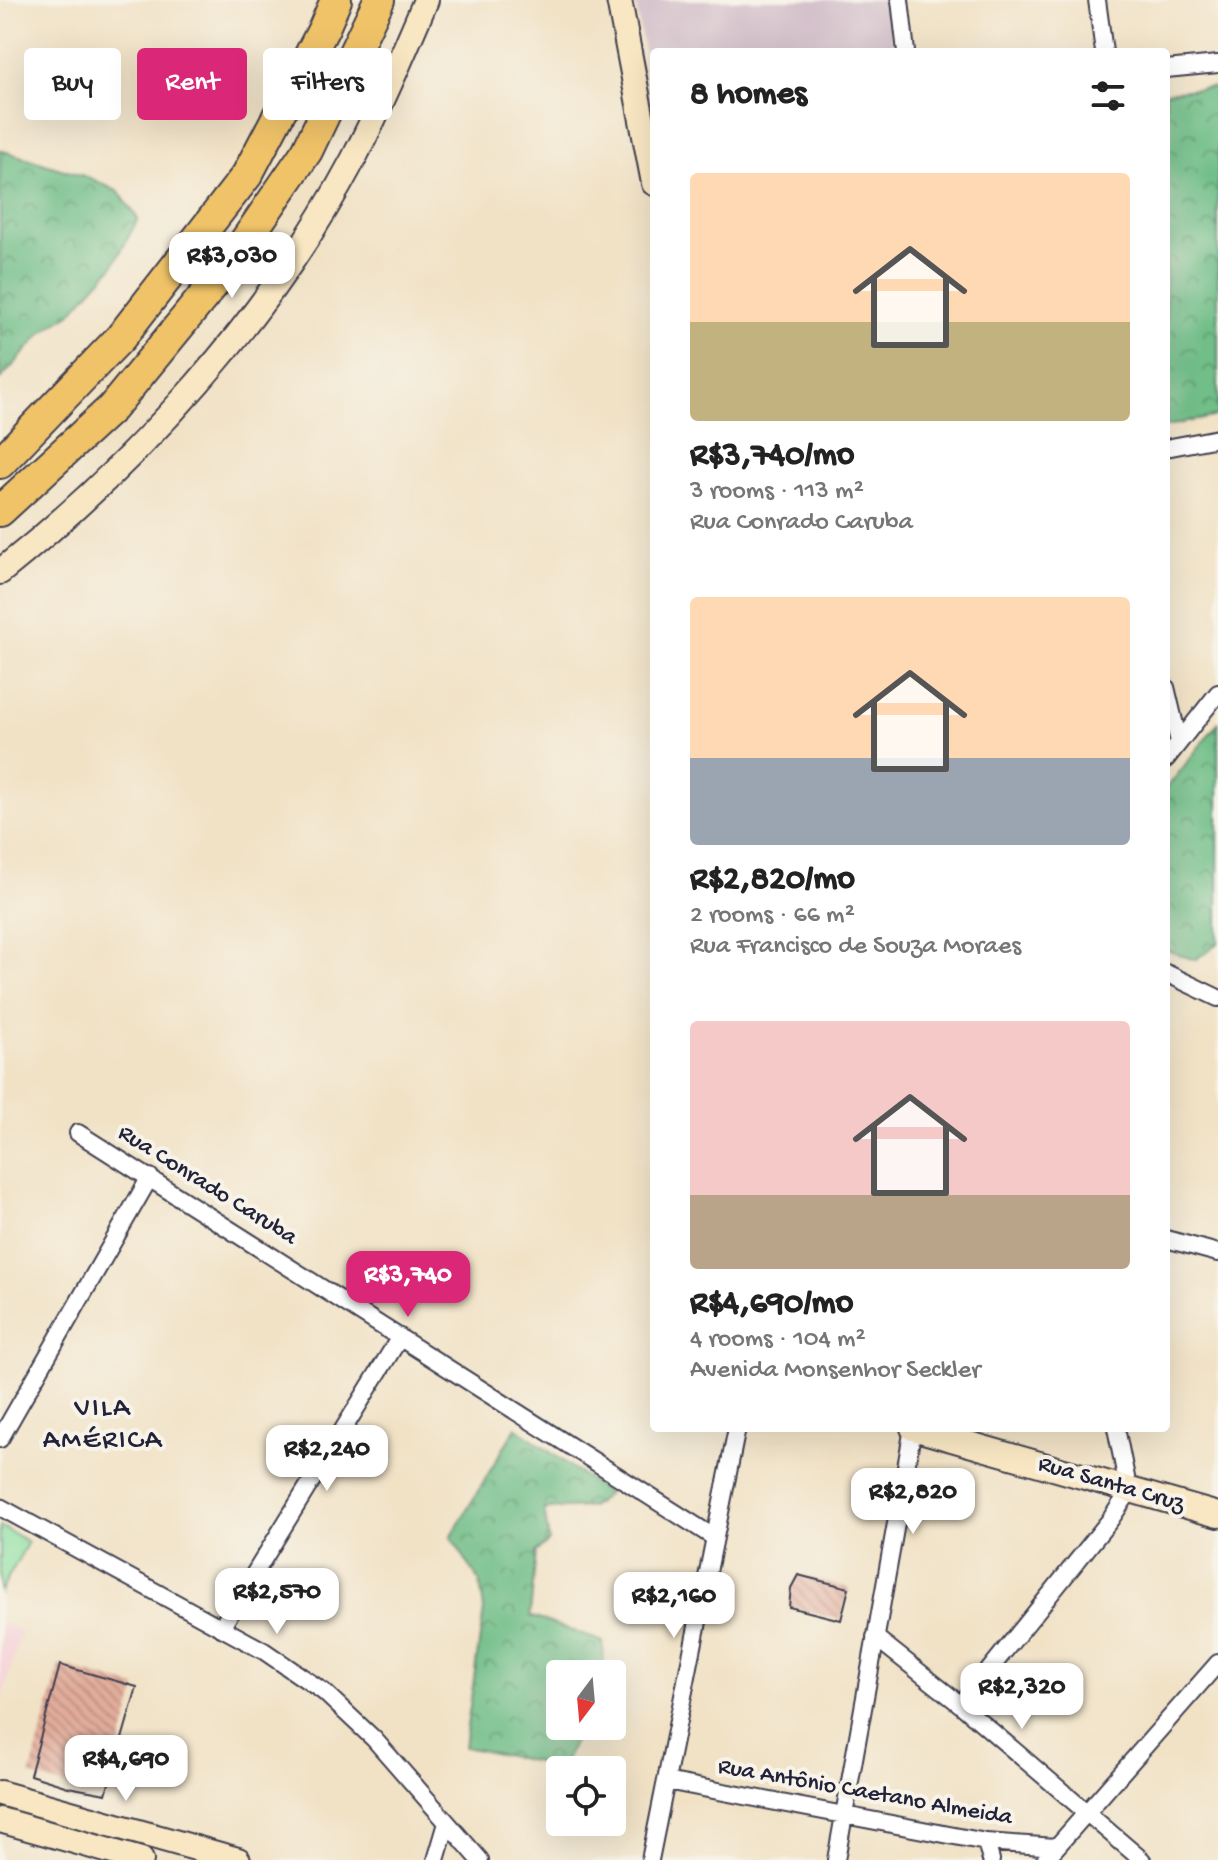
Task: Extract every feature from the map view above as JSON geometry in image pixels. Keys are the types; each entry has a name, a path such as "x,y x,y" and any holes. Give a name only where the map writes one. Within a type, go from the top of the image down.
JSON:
{"highway":[{"path":"0,463 121,337 247,175 336,0"},
{"path":"0,511 112,408 226,269 307,151 379,0"}],"main road":[{"path":"0,572 46,535 120,465 188,395 240,331 298,249 352,161 391,82 426,0"},
{"path":"619,0 648,126"},
{"name":"Rua Santa Cruz","path":"926,1432 1218,1515"},
{"path":"0,1793 238,1860"},
{"path":"0,1820 141,1860"}],"street":[{"path":"900,0 906,48"},
{"path":"1097,0 1103,48"},
{"path":"1170,69 1218,64"},
{"path":"1170,447 1218,438"},
{"path":"1170,754 1218,693"},
{"path":"1170,704 1179,742"},
{"path":"1170,975 1210,995 1218,978"},
{"name":"Rua Conrado Caruba","path":"78,1133 715,1538"},
{"path":"0,1439 150,1177"},
{"path":"1170,1240 1218,1253"},
{"path":"221,1628 400,1337"},
{"path":"650,1860 736,1432"},
{"path":"836,1860 912,1432"},
{"path":"961,1705 1110,1520 1129,1492 1117,1432"},
{"path":"0,1507 264,1651 324,1692 374,1739 480,1860"},
{"path":"875,1637 961,1705 1142,1860"},
{"path":"1051,1854 1218,1663"},
{"name":"Rua Antônio Caetano Almeida","path":"666,1781 1051,1854"},
{"path":"436,1860 447,1823"},
{"path":"986,1842 991,1860"}],"shaded area":[{"path":"635,0 887,0 893,48 650,48 650,85"},
{"path":"0,1621 21,1632 0,1706"}],"green space":[{"path":"1218,87 1218,416 1170,425 1170,92"},
{"path":"0,150 90,178 119,192 138,219 113,266 71,313 43,332 0,380"},
{"path":"1218,723 1218,943 1195,960 1170,951 1170,784"},
{"path":"516,1427 608,1494 590,1507 544,1509 549,1541 536,1552 530,1616 603,1642 604,1660 546,1660 546,1740 575,1740 567,1756 546,1756 546,1764 464,1747 484,1610 480,1582 451,1537"},
{"path":"0,1526 28,1542 0,1592"}],"building":[{"path":"798,1575 849,1588 841,1620 789,1607 791,1588"},
{"path":"60,1665 137,1687 106,1794 68,1787 30,1775"}],"district":[{"name":"VILA AMÉRICA","path":"103,1425"}]}
